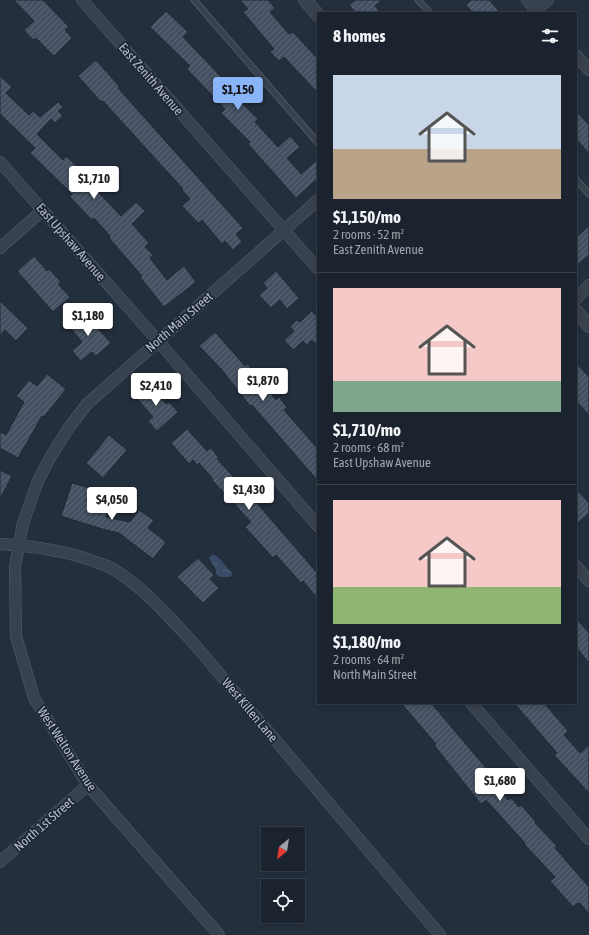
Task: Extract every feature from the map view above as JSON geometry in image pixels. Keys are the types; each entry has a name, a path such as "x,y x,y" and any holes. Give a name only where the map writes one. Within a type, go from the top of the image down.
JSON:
{"street":[{"name":"East Zenith Avenue","path":"82,0 317,268"},
{"path":"305,0 317,14"},
{"path":"528,0 536,12 548,0"},
{"path":"577,56 589,70"},
{"name":"East Upshaw Avenue","path":"0,162 158,341 317,525"},
{"name":"North Main Street","path":"19,545 23,523 38,481 51,456 70,426 92,400 317,201"},
{"path":"0,248 43,210"},
{"path":"577,298 589,285"},
{"path":"577,312 589,326"},
{"name":"West Killen Lane","path":"0,544 56,550 80,556 112,568 136,585 159,605 196,646 440,935"},
{"name":"West Welton Avenue","path":"19,545 15,567 16,636 34,698 88,785 219,935"},
{"path":"577,567 589,581"},
{"path":"472,704 589,839"},
{"name":"North 1st Street","path":"0,862 88,785"}],"lane":[{"path":"194,0 317,142"},
{"path":"418,0 429,12"},
{"path":"577,180 589,194"}],"water":[{"path":"212,555 217,556 233,574 230,577 220,577 216,574 216,570 209,558"}],"building":[{"path":"14,0 43,0 69,27 65,30 72,38 54,56 36,38 33,40 24,30 34,21"},
{"path":"240,0 268,0 275,8 270,12 289,34 293,32 317,58 317,92 284,57 279,61 270,52 274,49 243,12 248,9"},
{"path":"355,0 382,0 375,6 380,12 355,12 349,5"},
{"path":"471,0 489,0 500,12 472,12 466,5"},
{"path":"166,11 188,32 183,37 224,80 221,83 258,119 255,122 278,147 290,136 300,147 287,158 301,174 317,160 317,179 296,198 248,144 250,142 221,113 225,109 187,69 190,66 150,27"},
{"path":"96,60 119,86 118,88 243,228 236,234 242,242 233,250 225,241 222,244 202,220 198,223 182,206 190,199 182,190 183,189 103,101 101,102 78,76"},
{"path":"0,76 12,87 6,93 29,115 33,111 40,117 58,102 63,107 58,111 63,116 55,123 51,119 37,134 63,160 66,156 80,169 78,171 121,216 136,202 145,211 132,224 149,243 145,247 153,255 150,258 167,280 184,266 196,282 164,307 140,277 142,276 109,238 110,236 94,218 92,220 69,196 72,194 30,153 35,148 0,114"},
{"path":"577,112 589,125 589,153 577,140"},
{"path":"589,226 589,255 577,265 577,237"},
{"path":"34,256 47,271 49,269 61,282 58,284 70,297 53,312 17,271"},
{"path":"276,271 299,298 287,309 280,300 271,308 259,295 267,288 263,283"},
{"path":"0,301 28,328 16,341 5,330 0,336"},
{"path":"85,310 94,321 93,323 111,343 96,356 92,352 81,361 72,351 82,342 68,325"},
{"path":"312,311 317,317 317,345 312,340 307,345 303,341 293,350 284,340 294,331 290,327 297,320 300,322"},
{"path":"215,332 245,366 248,364 276,400 279,397 287,407 284,410 317,448 317,480 252,405 250,406 223,371 199,346"},
{"path":"577,364 589,377 589,415 577,402"},
{"path":"47,374 66,389 44,417 42,416 18,458 0,448 0,432 6,435 24,402 16,396 29,380 37,386"},
{"path":"148,383 166,404 169,402 178,412 157,431 148,421 153,417 134,395"},
{"path":"187,429 207,451 211,448 219,458 217,459 256,501 317,573 317,598 303,581 301,583 276,555 273,558 245,527 251,522 212,480 213,479 199,463 197,465 193,460 189,464 171,443"},
{"path":"109,435 127,450 103,478 86,463"},
{"path":"0,470 12,476 0,499"},
{"path":"72,483 90,488 86,501 109,508 106,517 130,522 139,510 154,520 148,528 166,542 153,559 119,533 61,516"},
{"path":"577,490 589,503 589,513 577,524"},
{"path":"198,558 214,575 210,579 219,588 203,603 177,577"},
{"path":"577,619 589,633 589,663 577,648"},
{"path":"402,704 432,704 492,775 489,778 508,800 511,798 519,807 521,805 536,822 535,823 557,846 555,848 589,887 589,914 580,903 573,907 550,881 555,877 486,800 481,804 434,745 436,744"},
{"path":"515,704 545,704 568,731 564,735 580,753 589,745 589,793 554,755 557,753"}]}
